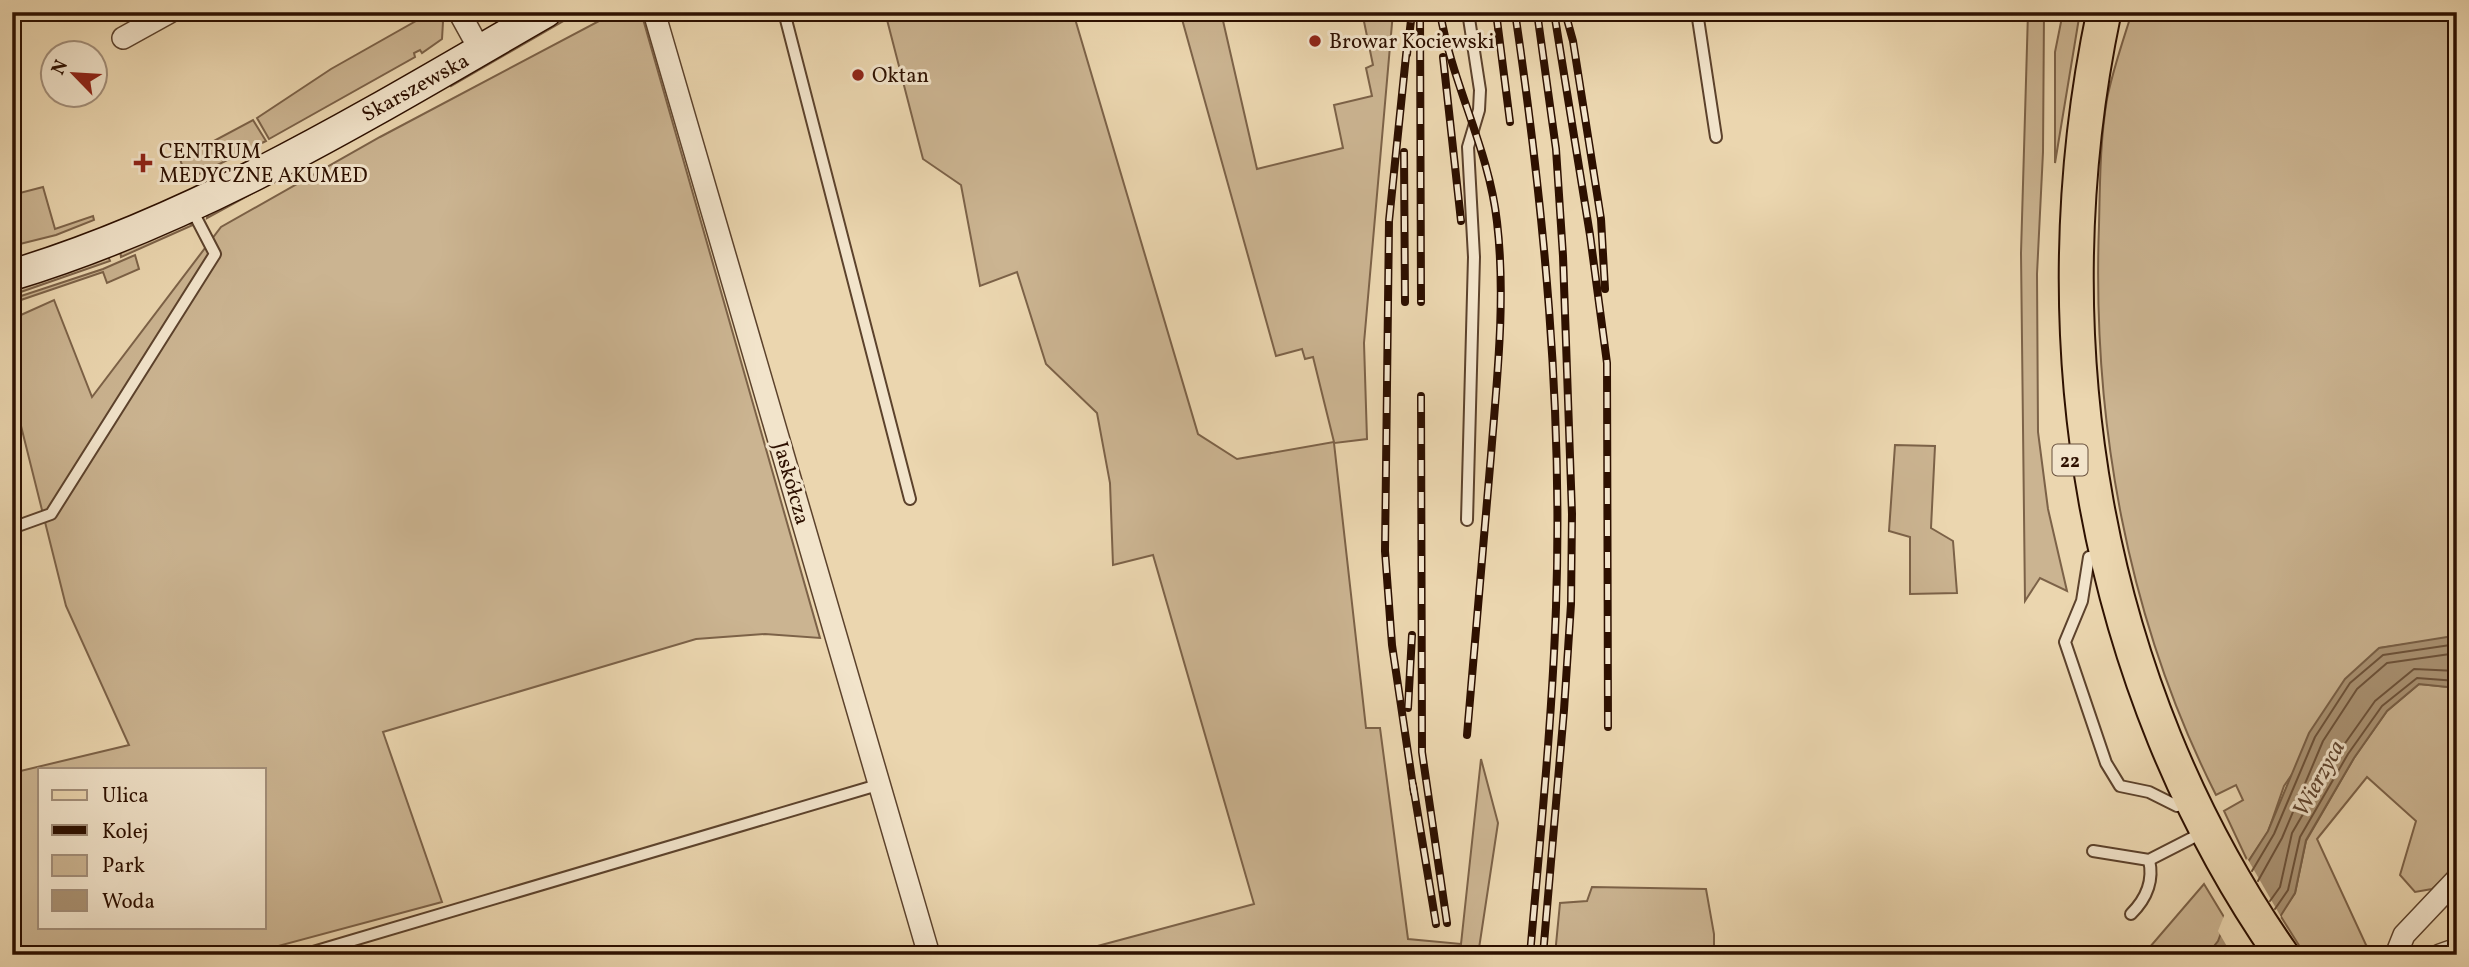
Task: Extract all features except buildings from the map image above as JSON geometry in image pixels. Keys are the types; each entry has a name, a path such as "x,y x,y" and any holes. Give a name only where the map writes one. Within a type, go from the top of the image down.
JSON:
{"main road":[{"name":"Skarszewska","path":"12,275 83,254 191,208 546,12"},
{"name":"22","path":"2086,12 2063,153 2057,216 2056,319 2064,421 2079,517 2128,689 2177,806 2192,838 2220,874 2270,949"},
{"name":"22","path":"2104,12 2085,120 2075,230 2077,340 2088,457 2115,588 2144,684 2220,874"}],"street":[{"path":"123,38 170,12"},
{"path":"459,12 480,50"},
{"name":"Jaskółcza","path":"654,12 929,955"},
{"path":"2396,955 2404,935 2457,879"},
{"path":"2440,955 2457,949"}],"lane":[{"path":"783,12 910,499"},
{"path":"1467,520 1474,257 1468,147 1479,110 1480,90 1468,12"},
{"path":"1697,12 1716,137"},
{"path":"12,528 51,514 215,254 191,208"},
{"path":"2089,557 2082,601 2065,642 2106,763 2120,786 2149,792 2177,806"},
{"path":"303,955 881,784"},
{"path":"2093,851 2149,860 2192,838"},
{"path":"2130,915 2141,903 2152,875 2149,860"}],"green space":[{"path":"432,12 443,22 442,39 422,53 420,50 414,53 415,57 269,139 257,118 331,69"},
{"path":"568,12 579,12 451,86 449,81"},
{"path":"616,12 641,12 820,638 765,634 696,639 383,732 442,902 245,955 12,955 12,773 129,745 66,606 12,390 12,319 54,300 92,397 221,227 380,137"},
{"path":"885,12 1073,12 1198,434 1237,459 1334,442 1313,357 1305,359 1302,349 1276,356 1180,12 1221,12 1257,169 1343,148 1334,105 1372,96 1366,68 1373,65 1362,12 1393,12 1364,343 1367,439 1334,443 1366,728 1380,728 1408,939 1461,944 1481,759 1498,823 1478,955 1064,955 1254,904 1153,555 1113,565 1110,483 1097,413 1046,364 1017,272 980,286 961,185 923,159"},
{"path":"2028,12 2044,12 2043,152 2037,274 2038,432 2048,509 2067,591 2040,578 2025,601 2021,253"},
{"path":"2063,12 2080,12 2055,163 2055,52"},
{"path":"2132,12 2457,12 2457,637 2380,648 2284,786 2268,832 2248,862 2224,811 2243,800 2236,785 2216,795 2185,728 2159,659 2138,589 2121,517 2109,445 2098,299 2101,162 2107,99"},
{"path":"402,112 207,218 208,213"},
{"path":"253,120 266,141 187,180 180,159"},
{"path":"43,187 55,229 93,216 94,220 56,235 12,246 12,195"},
{"path":"187,222 193,225 121,257 120,250"},
{"path":"135,255 139,269 107,283 103,272 12,303 12,299 103,269"},
{"path":"108,256 110,261 12,295 12,288"},
{"path":"1895,445 1935,446 1931,528 1953,541 1957,593 1910,594 1910,537 1889,531"},
{"path":"2419,684 2457,688 2457,866 2432,889 2415,892 2400,875 2416,821 2367,777 2317,839 2366,945 2375,955 2305,955 2280,915 2295,893 2306,841 2354,758 2387,711"},
{"path":"2204,884 2247,955 2143,955"},
{"path":"1592,887 1706,889 1714,934 1714,955 1555,955 1560,903 1587,901"}],"water":[{"name":"Wierzyca","path":"2457,637 2457,688 2419,684 2387,711 2354,758 2306,840 2295,893 2256,955 2207,955 2218,941 2248,862 2268,831 2309,733 2345,679 2379,648"}],"pier":[{"path":"2247,858 2281,917 2260,955 2232,955 2218,931"}],"railway":[{"path":"1407,54 1412,12"},
{"path":"1420,12 1421,302"},
{"path":"1440,12 1453,65 1479,142 1493,195 1500,251 1498,368 1467,735"},
{"path":"1496,12 1510,122"},
{"path":"1515,12 1543,234 1557,458 1554,650 1530,955"},
{"path":"1537,12 1556,149 1563,256 1572,514 1571,604 1543,955"},
{"path":"1554,12 1590,235 1607,363 1608,727"},
{"path":"1565,12 1573,41 1601,219 1605,289"},
{"path":"1407,46 1389,221 1385,551 1392,645 1414,793"},
{"path":"1443,57 1461,221"},
{"path":"1404,152 1405,302"},
{"path":"1421,396 1422,752 1447,923"},
{"path":"1408,708 1412,635"},
{"path":"1413,785 1436,924"}],"place":[{"name":"Browar Kociewski","path":"1315,41"},
{"name":"Oktan","path":"858,75"},
{"name":"CENTRUM MEDYCZNE AKUMED","path":"143,163"}]}
